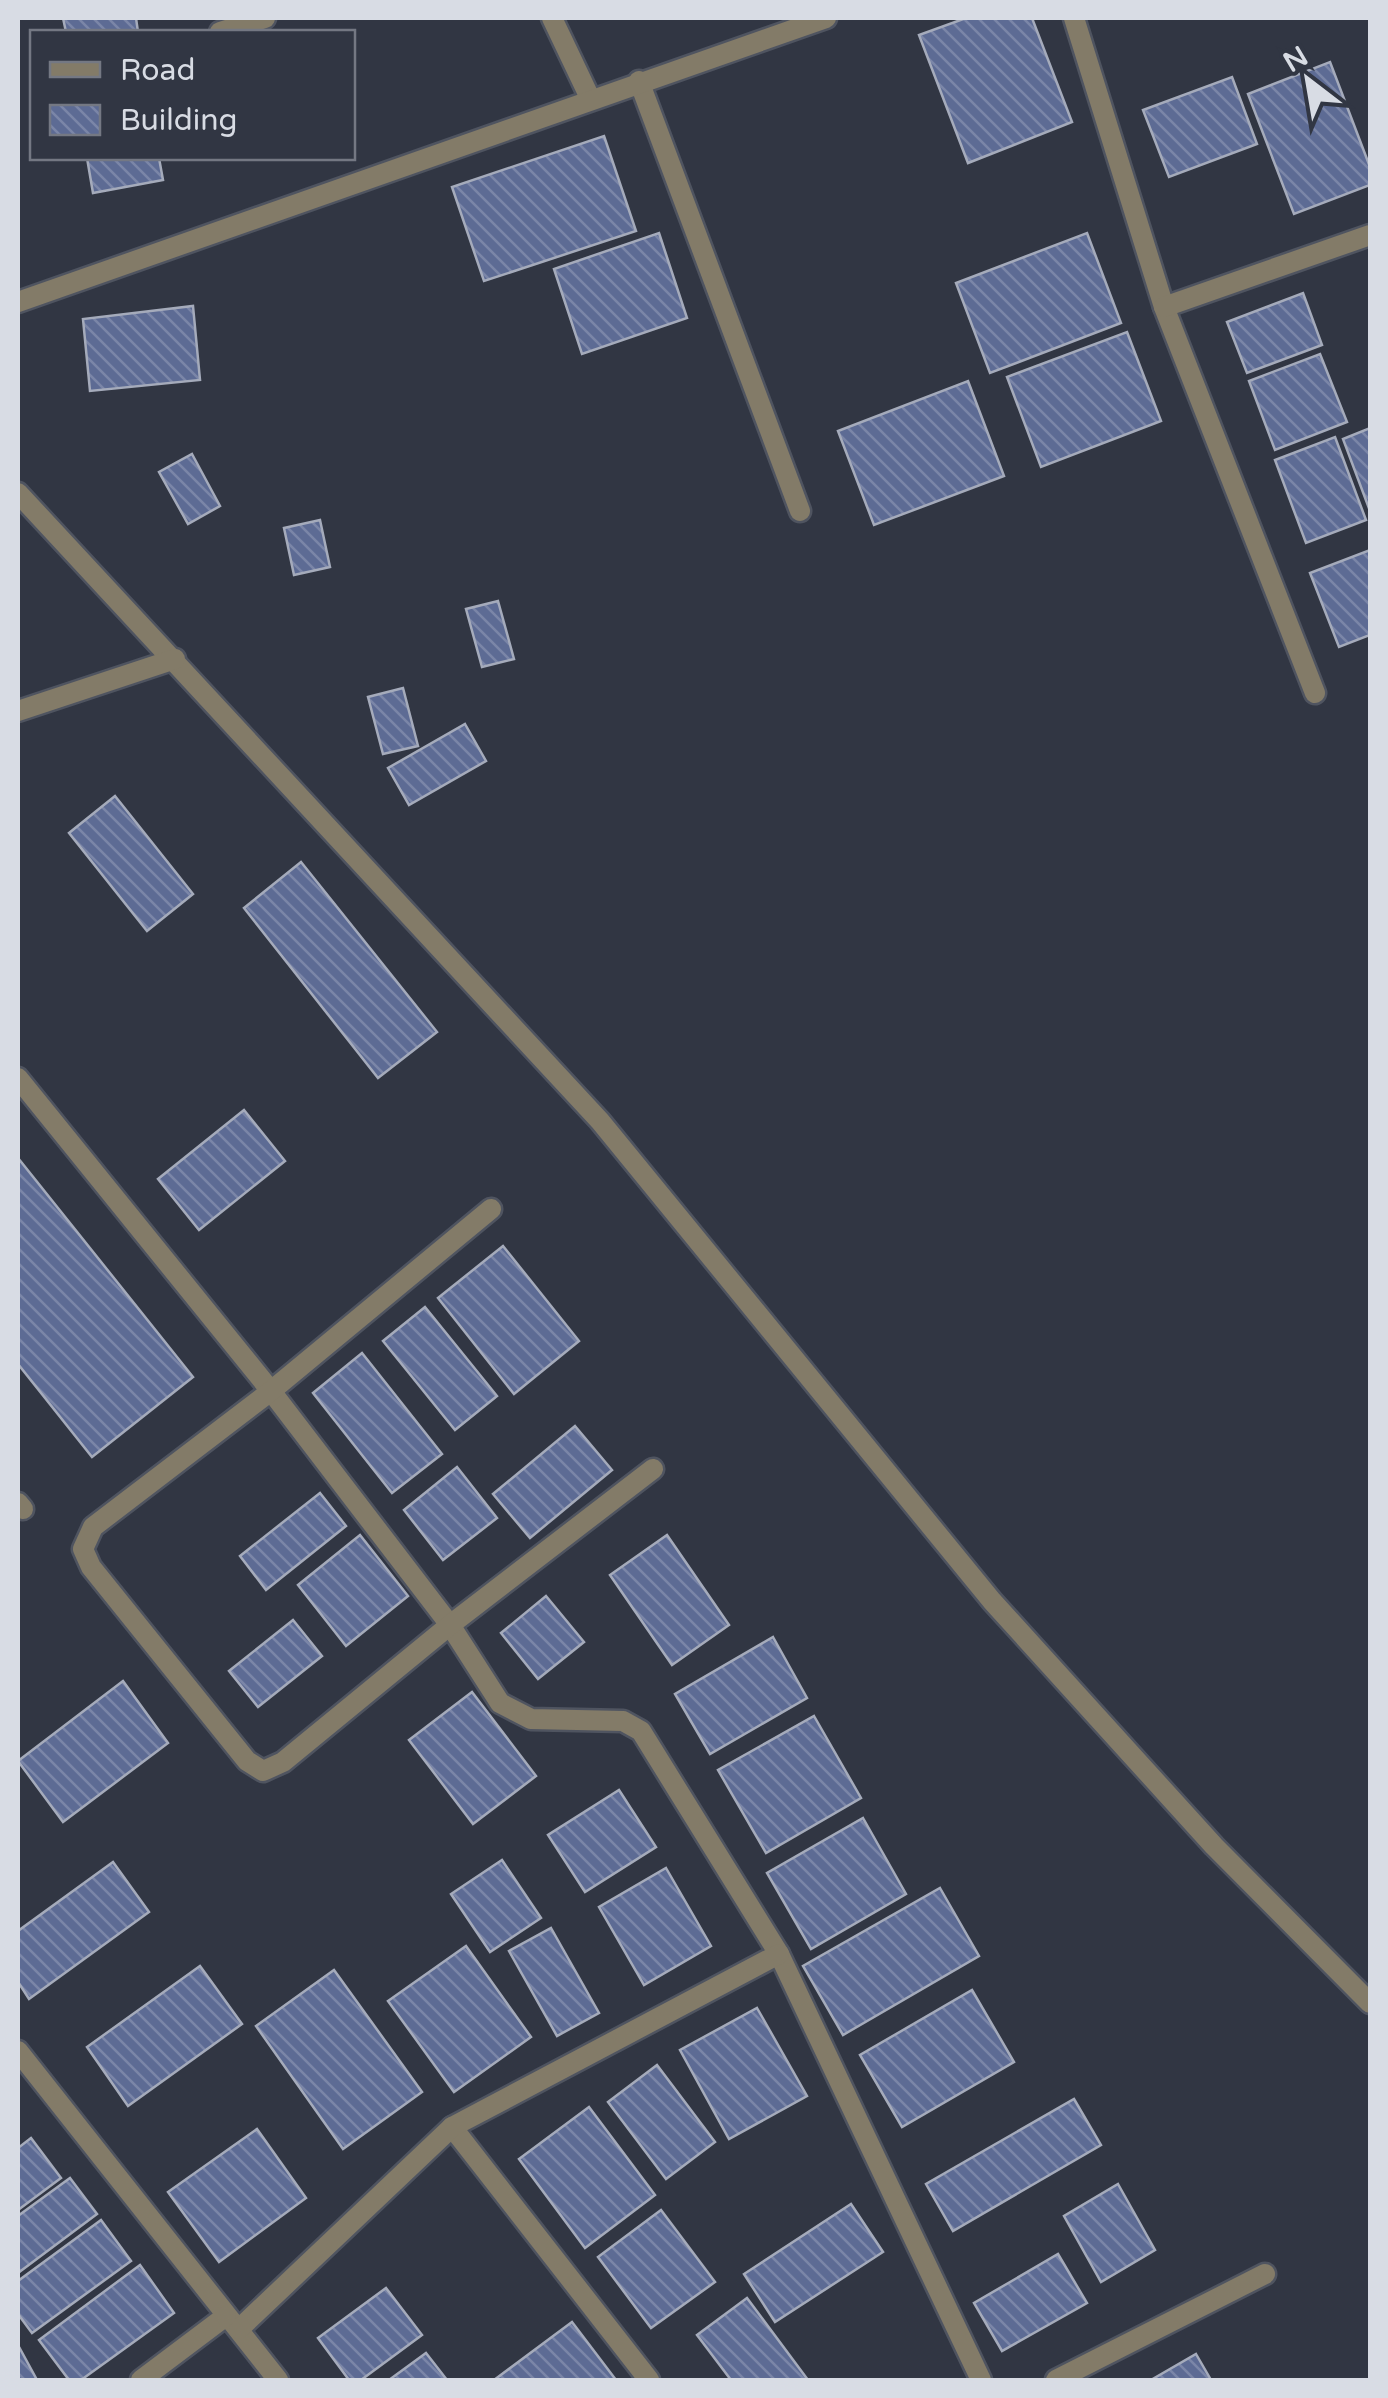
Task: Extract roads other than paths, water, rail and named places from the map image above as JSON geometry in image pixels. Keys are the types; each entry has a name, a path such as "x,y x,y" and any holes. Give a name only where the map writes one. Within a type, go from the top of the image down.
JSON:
{"street":[{"path":"226,30 265,18"},
{"path":"552,18 590,98"},
{"path":"18,302 826,18"},
{"path":"1074,18 1164,307 1315,693"},
{"path":"639,81 800,510"},
{"path":"1164,307 1370,234"},
{"path":"18,492 600,1121 992,1601 1214,1846 1370,2003"},
{"path":"18,711 175,659"},
{"path":"18,1078 271,1390 450,1625 500,1703 531,1719 623,1720 641,1731 779,1954 982,2380"},
{"path":"492,1209 271,1390 93,1527 83,1549 91,1567 248,1761 262,1771 282,1762 450,1625 653,1469"},
{"path":"141,2380 232,2323 452,2127 779,1954"},
{"path":"18,2052 278,2380"},
{"path":"452,2127 649,2380"},
{"path":"1056,2380 1266,2274"}]}
